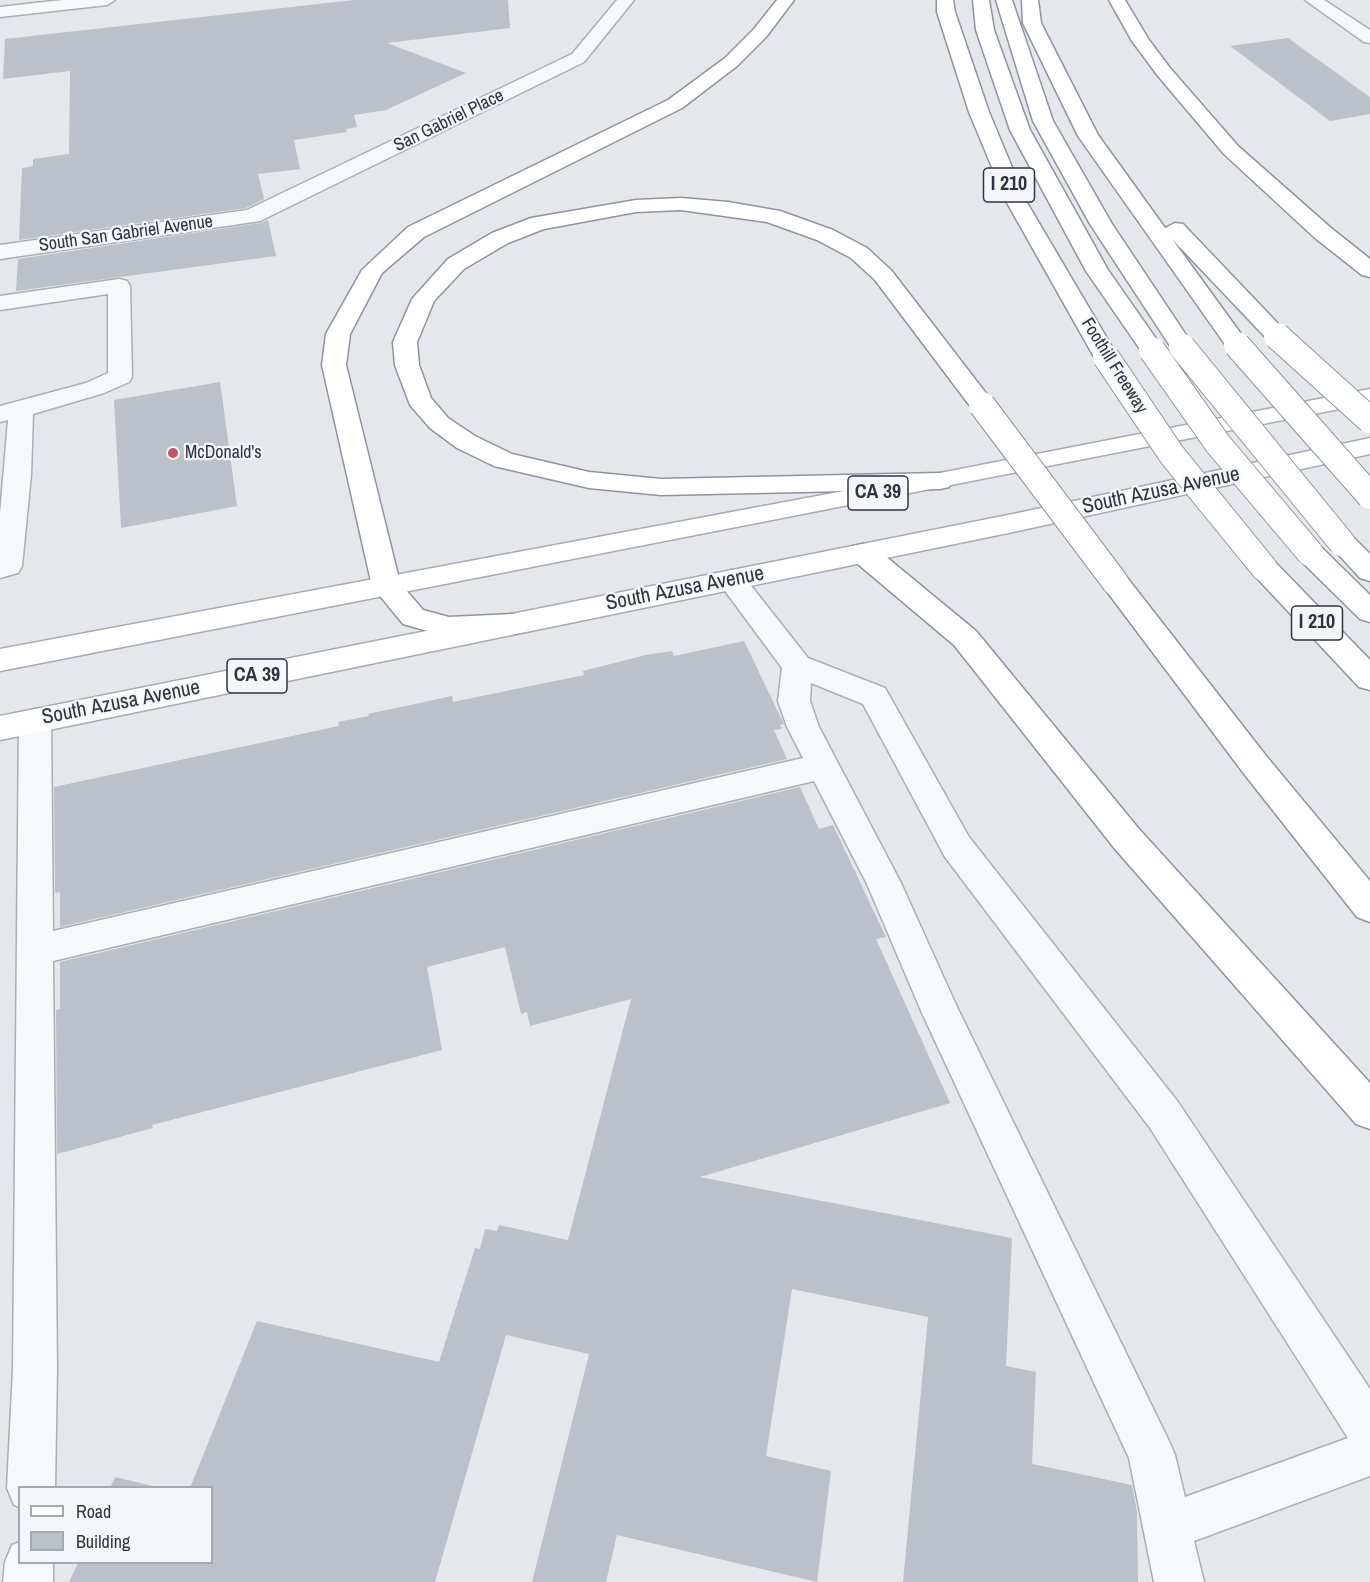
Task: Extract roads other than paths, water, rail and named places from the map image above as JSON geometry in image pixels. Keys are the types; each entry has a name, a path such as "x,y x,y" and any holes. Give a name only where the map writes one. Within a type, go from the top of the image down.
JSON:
{"main road":[{"path":"514,624 449,627 413,617 386,586 334,365 338,334 373,270 416,232 675,104 731,62 760,33 786,0"},
{"name":"Foothill Freeway","path":"945,0 979,112 1016,201 1106,357 1172,455 1264,568 1370,679"},
{"path":"981,0 985,30 1020,130 1097,271 1218,444 1310,553 1370,612"},
{"path":"1004,0 1043,121 1101,224 1182,347 1342,543 1370,571"},
{"path":"1030,0 1032,23 1088,136 1237,345 1370,496"},
{"path":"1117,0 1141,41 1164,72 1231,150 1323,233 1370,270"},
{"path":"1088,136 1277,336 1370,420"},
{"path":"940,481 661,487 589,480 503,460 466,442 439,423 419,400 407,365 405,342 423,299 456,264 500,238 539,223 583,213 636,206 681,204 728,208 772,216 825,235 859,253 883,275 1115,582 1257,766 1370,907"},
{"name":"CA 39","path":"0,660 940,481 1370,396"},
{"name":"South Azusa Avenue","path":"0,728 864,553 1370,446"},
{"path":"864,553 965,638 1127,839 1370,1111"}],"street":[{"path":"0,12 107,0"},
{"name":"San Gabriel Place","path":"252,216 578,58 626,0"},
{"path":"1313,0 1370,38"},
{"name":"South San Gabriel Avenue","path":"0,252 252,216"},
{"path":"0,303 118,286 120,377 95,388 10,412 18,475 8,566 0,568"},
{"path":"732,580 797,666 874,696 957,847 1164,1114 1370,1430"},
{"path":"797,666 794,700 803,727 884,883 941,1013 1152,1455 1179,1582"},
{"path":"31,1486 35,1357 35,721"},
{"path":"36,950 824,766"},
{"path":"1168,1527 1370,1453"},
{"path":"28,1582 29,1564"}],"place":[{"name":"McDonald's","path":"173,453"}]}
